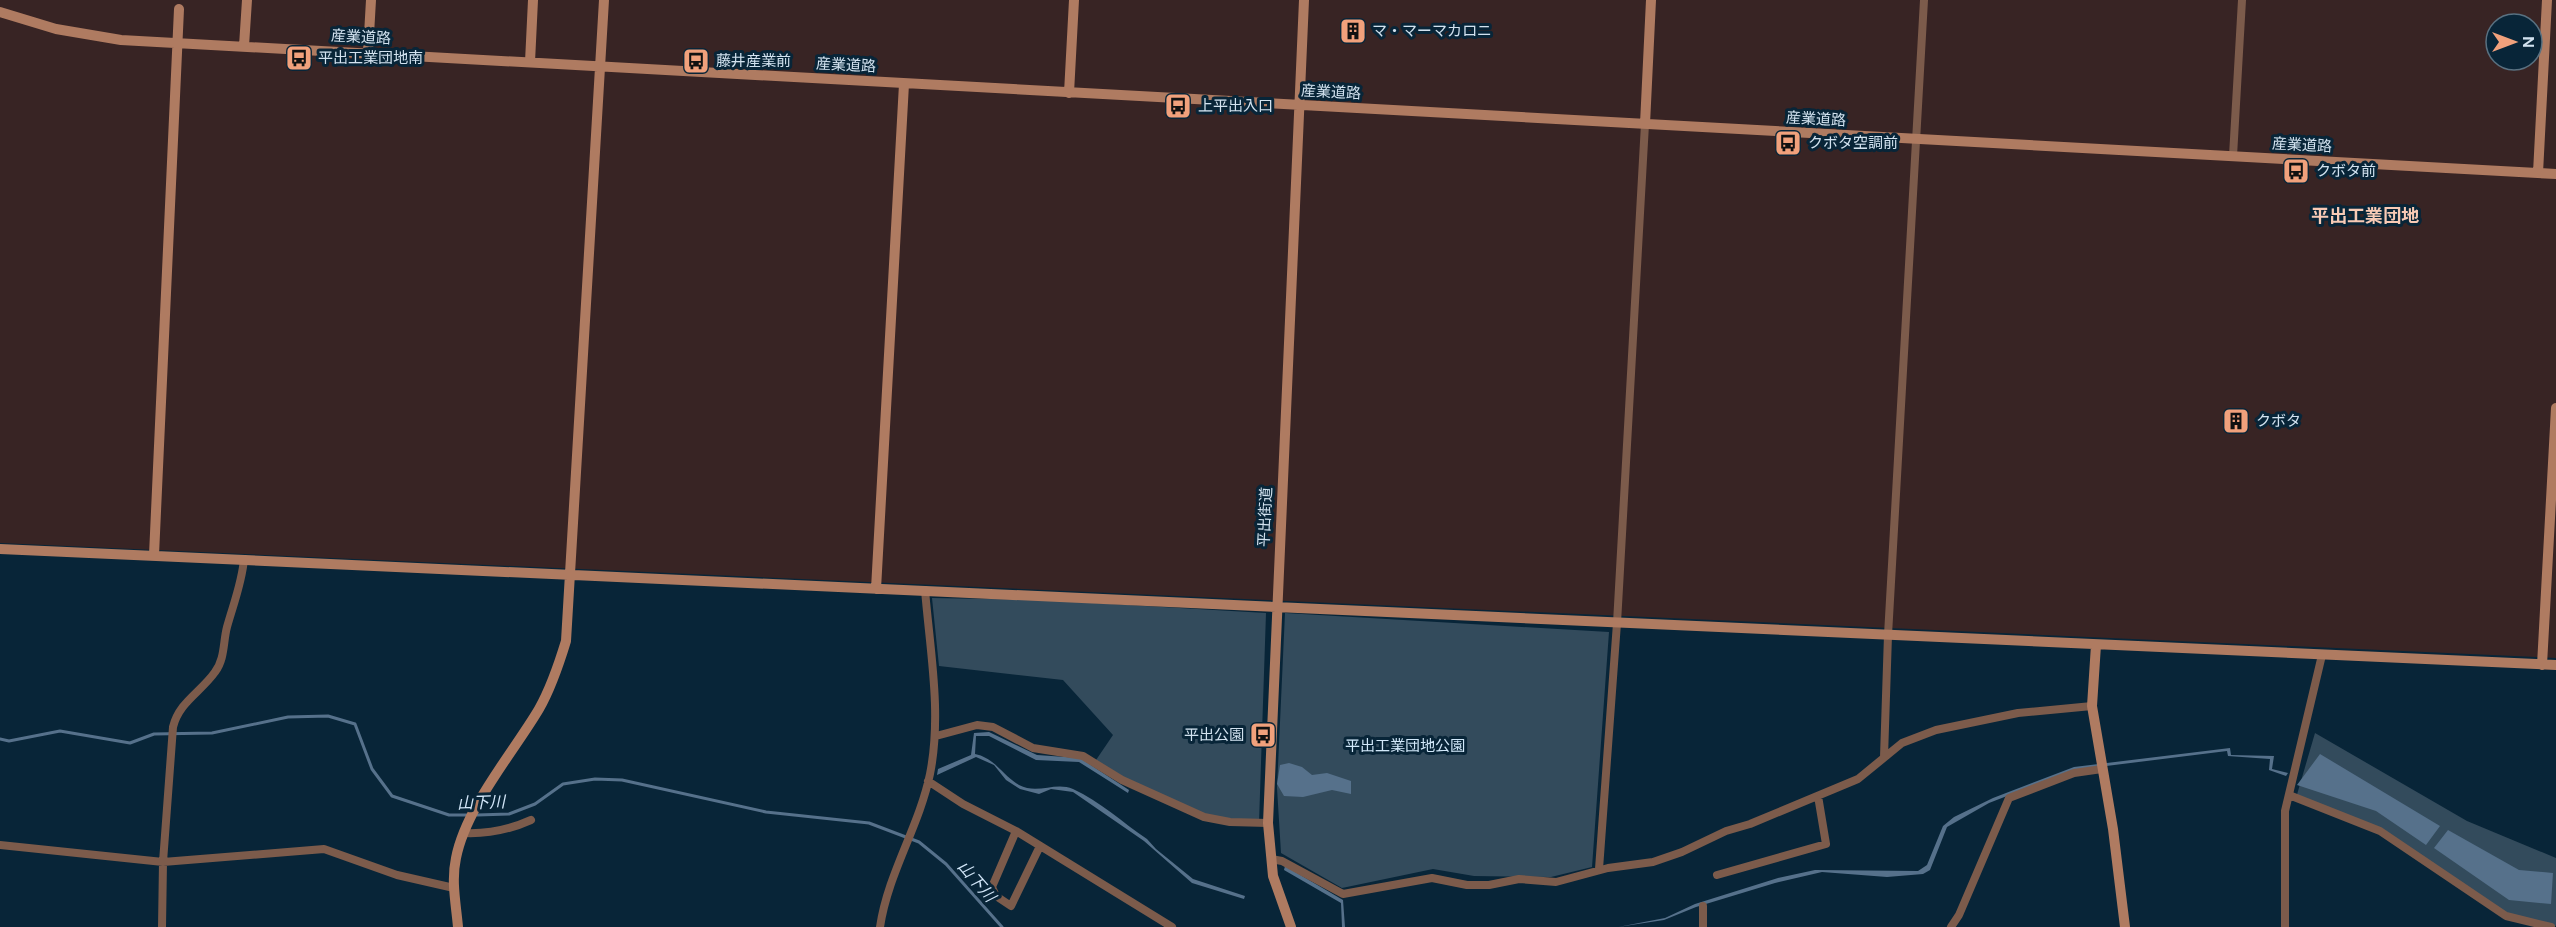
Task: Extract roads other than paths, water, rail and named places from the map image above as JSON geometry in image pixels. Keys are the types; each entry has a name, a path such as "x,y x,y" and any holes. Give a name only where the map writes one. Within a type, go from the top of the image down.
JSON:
{"street":[{"path":"244,46 247,0"},
{"path":"368,52 371,0"},
{"path":"530,62 533,0"},
{"path":"458,927 454,888 456,858 464,833 515,744 539,709 555,676 566,641 604,0"},
{"path":"1069,93 1074,0"},
{"name":"平出街道","path":"1291,927 1278,895 1271,859 1268,823 1304,0"},
{"path":"1599,870 1617,622 1651,0"},
{"path":"1884,757 1888,634 1924,0"},
{"path":"2233,156 2242,0"},
{"path":"2538,173 2547,0"},
{"path":"154,555 179,9"},
{"name":"産業道路","path":"0,12 36,24 89,36 178,43 2556,174"},
{"path":"876,589 904,84"},
{"path":"2542,665 2556,408"},
{"path":"0,549 2556,665"},
{"path":"162,927 163,862 171,736 175,719 183,704 215,673 221,663 226,630 243,574 244,559"},
{"path":"880,927 891,880 928,781 936,736 925,591"},
{"path":"2096,645 2092,706 2113,829 2125,927"},
{"path":"2285,927 2285,811 2322,655"},
{"path":"1271,859 1282,861 1343,894 1432,878 1467,885 1489,885 1519,879 1556,882 1599,870 1653,862 1673,855 1726,831 1750,824 1858,779 1902,743 1936,730 2018,712 2092,706"},
{"path":"936,736 976,725 993,727 1033,748 1083,756 1122,780 1204,817 1230,822 1268,823"},
{"path":"1951,927 1959,915 2009,798 2074,773 2102,769"},
{"path":"928,781 963,804 1016,831 1172,927"},
{"path":"2289,795 2380,831 2506,916 2551,927"},
{"path":"1717,875 1826,844 1818,796"},
{"path":"464,833 483,834 515,827 531,820"},
{"path":"1016,831 992,887 996,896 1011,906 1040,846"},
{"path":"0,845 163,862 324,849 397,875 454,888"},
{"path":"1703,906 1703,927"}],"waterway":[{"name":"山下川","path":"0,739 9,741 60,731 130,743 154,734 212,733 288,717 328,716 355,724 372,769 392,796 449,815 470,815"},
{"name":"山下川","path":"477,815 509,814 535,804 563,784 595,779 622,780 766,812 869,823 919,842 946,864 1002,927"}],"place":[{"name":"マ・マーマカロニ","path":"1353,31"},
{"name":"平出工業団地南","path":"299,58"},
{"name":"藤井産業前","path":"696,61"},
{"name":"上平出入口","path":"1178,106"},
{"name":"クボタ空調前","path":"1788,143"},
{"name":"クボタ前","path":"2296,171"},
{"name":"クボタ","path":"2236,421"},
{"name":"平出公園","path":"1263,735"}],"district":[{"name":"平出工業団地","path":"2365,216"}],"park label":[{"name":"平出工業団地公園","path":"1405,746"}]}
